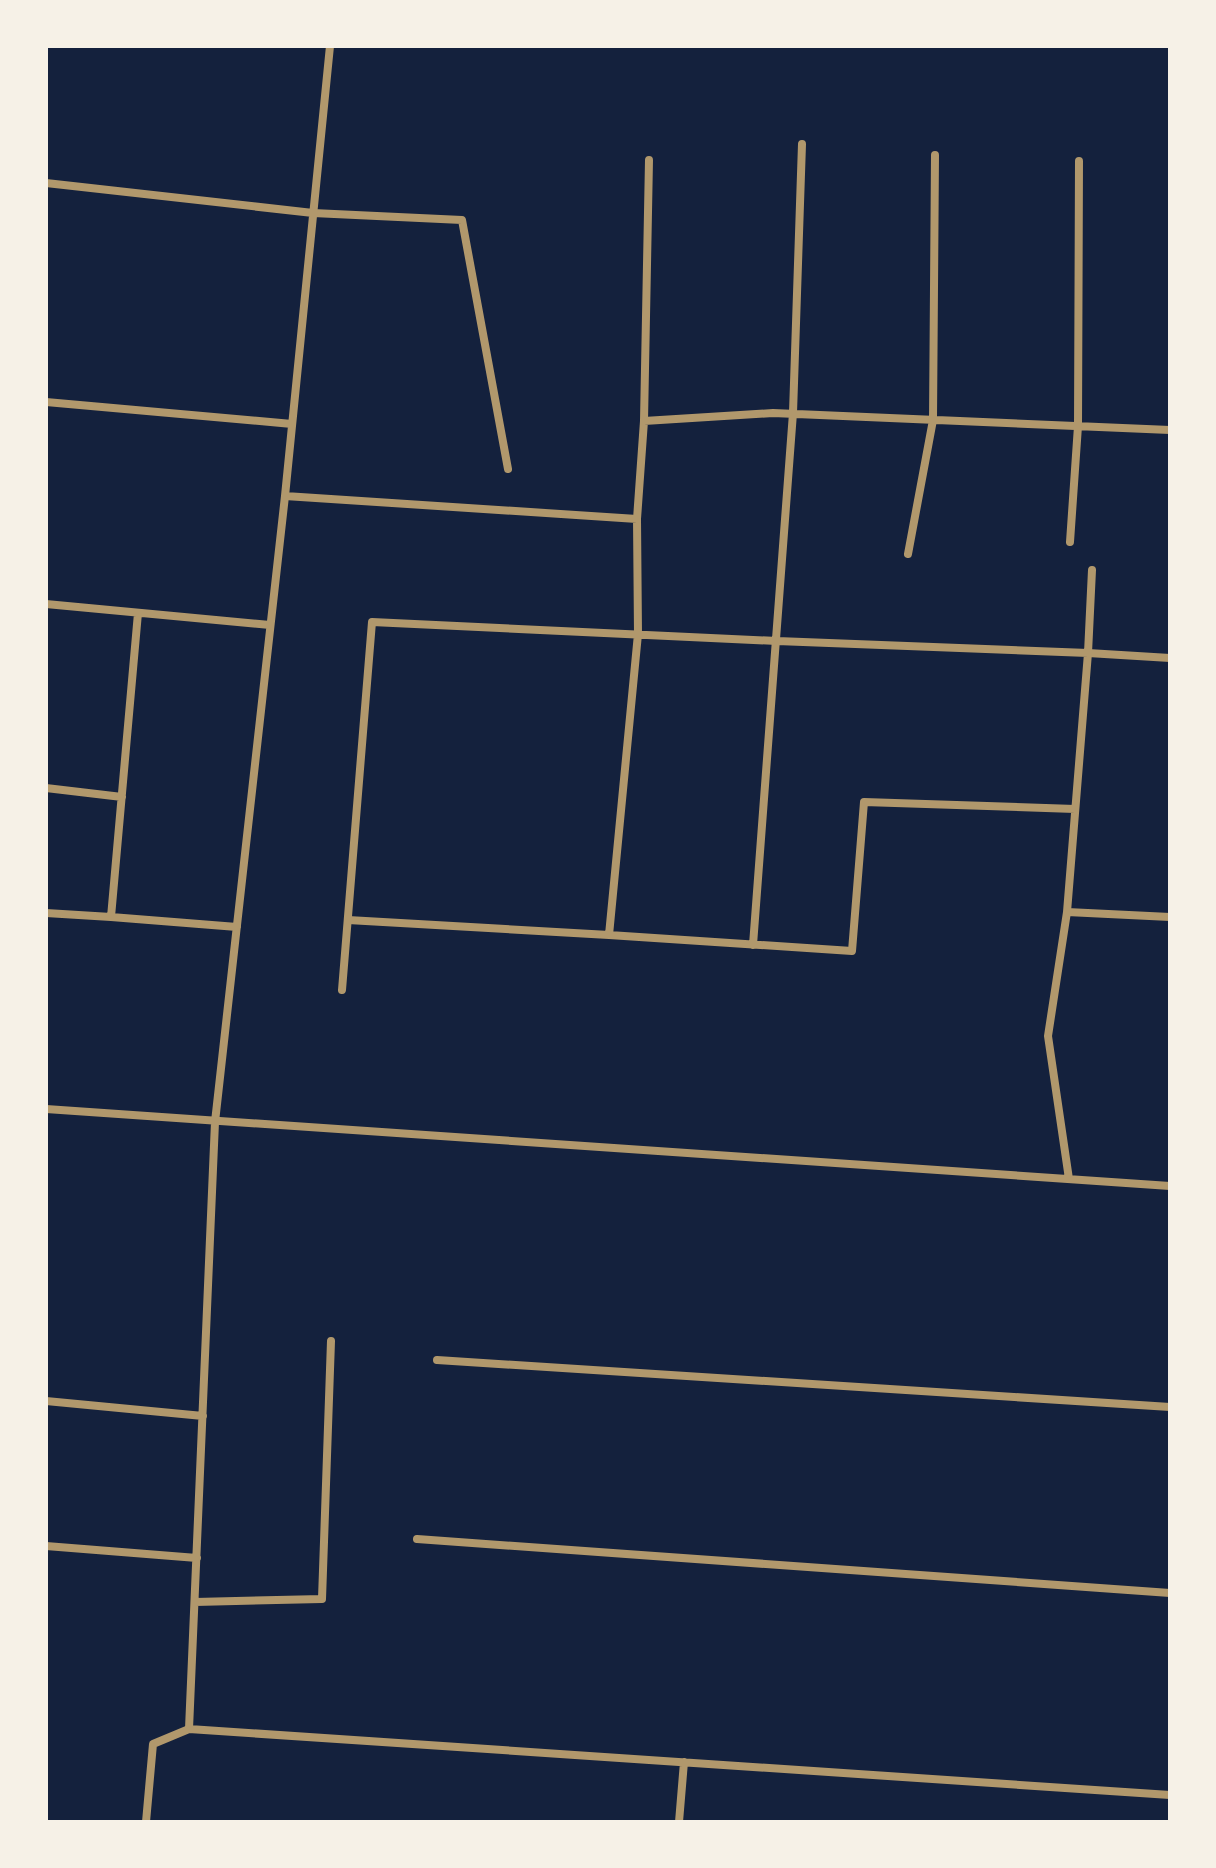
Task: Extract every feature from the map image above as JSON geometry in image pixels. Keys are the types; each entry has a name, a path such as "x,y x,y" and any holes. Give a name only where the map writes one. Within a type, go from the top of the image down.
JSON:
{"street":[{"path":"189,1729 215,1122 285,496 330,46"},
{"path":"753,945 793,413 802,144"},
{"path":"908,554 933,420 935,155"},
{"path":"609,935 638,634 637,519 644,421 649,160"},
{"path":"1070,542 1078,426 1079,161"},
{"path":"46,183 313,213 462,220 508,469"},
{"path":"46,402 292,424"},
{"path":"644,421 793,413 1170,430"},
{"path":"285,496 637,519"},
{"path":"1069,1179 1048,1036 1067,912 1092,570"},
{"path":"46,604 270,625"},
{"path":"111,917 138,613"},
{"path":"342,990 372,622 1170,658"},
{"path":"46,788 122,797"},
{"path":"348,920 852,951 864,802 1075,809"},
{"path":"1067,912 1170,917"},
{"path":"46,913 237,927"},
{"path":"46,1109 1170,1186"},
{"path":"195,1602 322,1599 331,1341"},
{"path":"437,1360 1170,1407"},
{"path":"46,1401 203,1416"},
{"path":"417,1539 1170,1593"},
{"path":"46,1546 197,1558"},
{"path":"146,1822 153,1744 189,1729 1170,1795"},
{"path":"679,1822 684,1762"}]}
